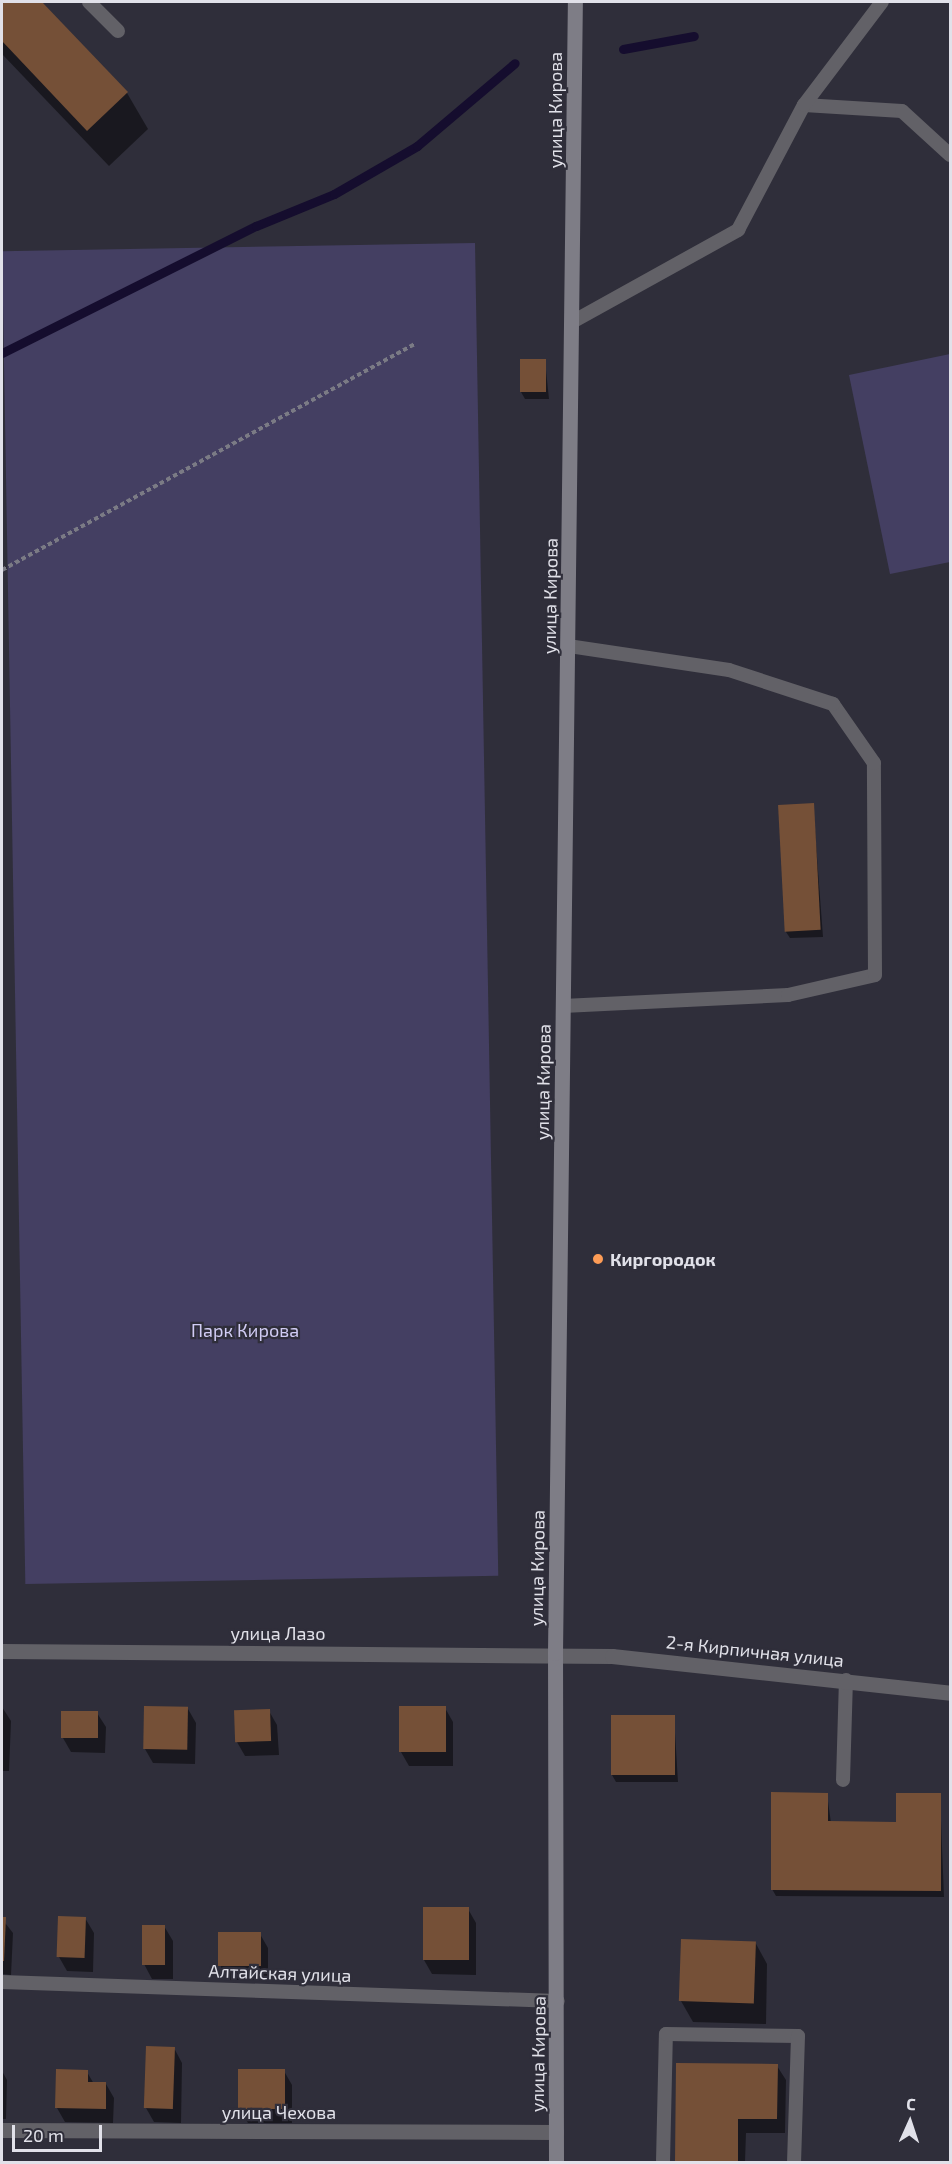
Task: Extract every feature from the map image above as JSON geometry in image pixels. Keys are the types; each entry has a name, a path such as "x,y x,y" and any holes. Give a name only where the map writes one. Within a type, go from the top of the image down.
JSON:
{"main road":[{"name":"улица Кирова","path":"556,2163 558,2001 555,1653 574,321 575,2"}],"street":[{"name":"улица Лазо","path":"2,1651 555,1653"},
{"name":"2-я Кирпичная улица","path":"555,1653 846,1680 951,1693"},
{"name":"улица Чехова","path":"2,2130 556,2132"}],"lane":[{"path":"89,2 118,31"},
{"path":"574,321 738,230 804,105 882,2"},
{"path":"804,105 902,111 951,155"},
{"path":"563,1006 788,995 875,975 874,763 833,704 729,670 568,646"},
{"path":"843,1780 846,1680"},
{"name":"Алтайская улица","path":"2,1982 558,2001"},
{"path":"663,2163 666,2034 798,2036 794,2163"}],"path":[{"path":"2,570 415,344"}],"green space":[{"name":"Парк Кирова","path":"475,243 498,1576 25,1584 2,251"},
{"path":"950,354 950,562 890,574 849,375"}],"building":[{"path":"2,2 42,2 128,92 87,131 2,41"},
{"path":"520,359 546,359 546,392 520,392"},
{"path":"814,803 821,930 785,932 778,805"},
{"path":"144,1706 188,1707 187,1750 143,1749"},
{"path":"399,1706 446,1706 446,1752 399,1752"},
{"path":"270,1709 271,1741 235,1742 234,1710"},
{"path":"61,1711 98,1711 98,1738 61,1738"},
{"path":"611,1715 675,1715 675,1775 611,1775"},
{"path":"771,1792 828,1793 828,1821 896,1822 896,1793 941,1793 941,1891 771,1890"},
{"path":"423,1907 469,1907 469,1960 423,1960"},
{"path":"58,1916 86,1917 85,1958 57,1957"},
{"path":"2,1917 6,1917 4,1961 2,1961"},
{"path":"142,1925 165,1925 165,1965 142,1965"},
{"path":"218,1932 261,1932 261,1966 218,1966"},
{"path":"681,1939 756,1942 754,2004 679,2001"},
{"path":"146,2046 175,2047 173,2109 144,2108"},
{"path":"676,2063 778,2064 777,2119 738,2119 738,2162 675,2162"},
{"path":"56,2069 88,2070 88,2082 106,2082 106,2109 55,2108"},
{"path":"238,2069 285,2069 285,2109 238,2109"}],"waterway":[{"path":"623,49 694,36"},
{"path":"2,353 256,226 334,194 417,146 515,63"}],"place":[{"name":"Киргородок","path":"598,1259"}]}
